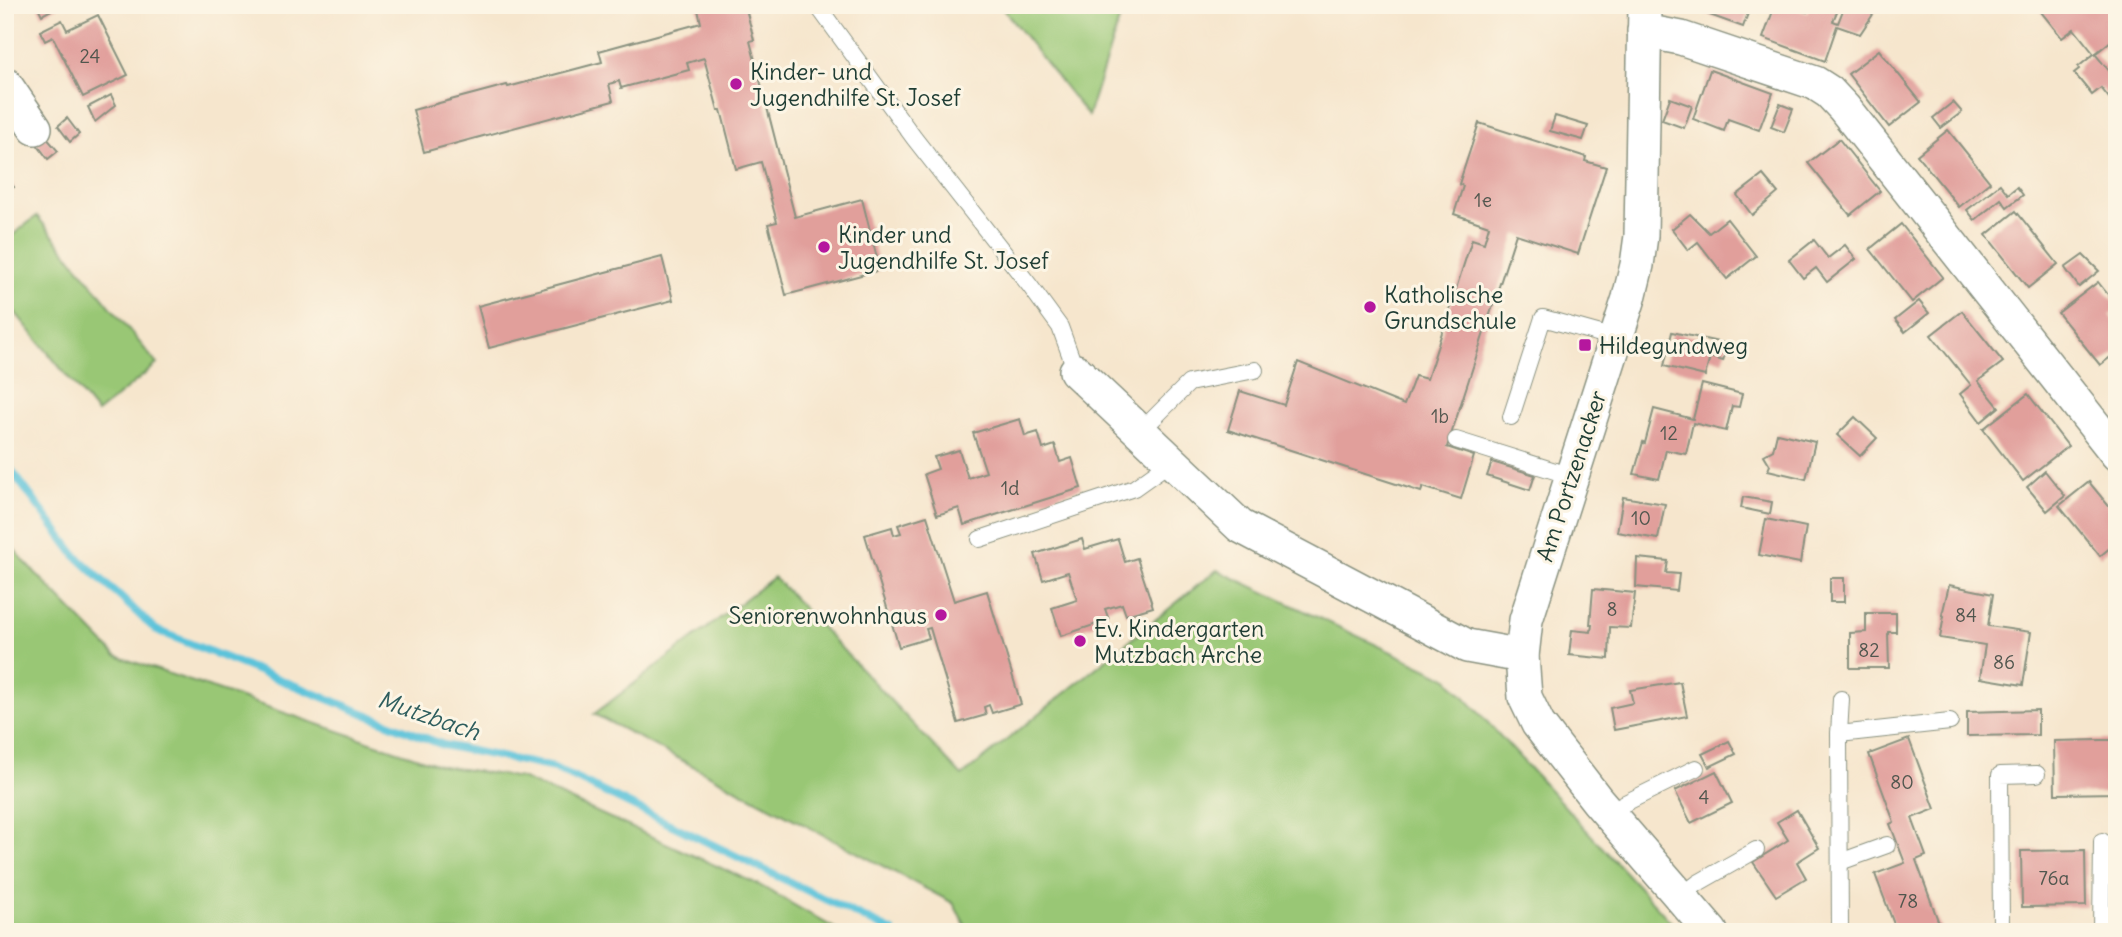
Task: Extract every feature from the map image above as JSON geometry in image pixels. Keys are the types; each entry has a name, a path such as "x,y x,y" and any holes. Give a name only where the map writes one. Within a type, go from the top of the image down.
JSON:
{"street":[{"path":"1645,18 1681,37 1815,83 1829,92 2117,453"},
{"name":"Am Portzenacker","path":"1645,18 1642,236 1632,287 1526,620 1522,656 1525,697 1538,724 1607,812 1711,932"},
{"path":"5,84 35,128"},
{"path":"1076,371 1240,526 1467,646 1522,656"}],"lane":[{"path":"817,5 914,138 1060,327 1076,371"},
{"path":"1511,417 1543,318 1615,338"},
{"path":"1141,431 1189,383 1255,370"},
{"path":"1456,440 1571,476"},
{"path":"980,540 1134,488 1172,461"},
{"path":"1840,932 1841,699"},
{"path":"1839,734 1950,722"},
{"path":"1607,812 1696,768"},
{"path":"2001,932 2000,775 2037,774"},
{"path":"2101,932 2102,841"},
{"path":"1840,862 1887,845"},
{"path":"1680,897 1698,883 1756,850"}],"green space":[{"path":"1000,5 1124,5 1088,116"},
{"path":"37,216 157,364 97,413 5,300 5,241"},
{"path":"5,537 22,559 116,656 442,766 521,778 759,885 841,932 5,932"},
{"path":"1217,570 1447,678 1680,932 969,932 953,903 594,714 774,577 962,776"}],"building":[{"path":"37,5 61,5 42,15"},
{"path":"697,5 745,5 754,40 750,41 795,217 862,199 880,270 786,295 768,224 777,222 761,162 736,169 704,58 687,63 689,70 621,88 619,81 609,84 613,101 424,152 413,110 602,62 599,51 701,23"},
{"path":"1682,5 1751,5 1743,27"},
{"path":"1757,5 1794,5 1793,8 1807,12 1809,5 1827,5 1838,9 1833,21 1838,23 1845,5 1878,7 1860,34 1837,26 1825,61 1763,38 1773,11"},
{"path":"2050,5 2107,5 2117,17 2117,36 2095,54 2117,80 2117,108 2101,88 2092,95 2074,73 2094,54 2074,29 2062,38 2041,12"},
{"path":"98,15 128,75 83,97 53,37 45,41 40,31 62,20 67,30"},
{"path":"1879,50 1921,102 1889,127 1848,74"},
{"path":"1710,70 1773,93 1759,130 1728,119 1724,131 1693,119"},
{"path":"111,95 116,105 95,122 88,107"},
{"path":"1670,98 1692,106 1684,128 1662,120"},
{"path":"1953,102 1962,112 1941,128 1933,118"},
{"path":"1780,104 1793,109 1784,132 1771,127"},
{"path":"1555,116 1588,126 1583,140 1550,131"},
{"path":"67,118 79,134 70,142 58,126"},
{"path":"1479,123 1586,157 1585,161 1606,167 1578,254 1516,234 1447,447 1474,456 1461,499 1423,487 1421,492 1228,430 1240,391 1284,405 1298,362 1404,405 1415,376 1427,379 1472,239 1484,243 1489,226 1454,214 1463,186 1459,184"},
{"path":"1948,130 1990,182 1959,207 1917,155"},
{"path":"45,136 58,151 48,159 36,143"},
{"path":"1839,139 1880,191 1850,215 1808,163"},
{"path":"5,175 14,187 5,194"},
{"path":"1763,175 1778,193 1752,215 1737,195"},
{"path":"2000,184 2008,194 2017,187 2023,195 2007,207 2001,199 1975,220 1967,210"},
{"path":"2016,211 2058,264 2028,288 1986,235"},
{"path":"1690,214 1709,233 1727,219 1756,256 1727,279 1698,242 1688,250 1672,229"},
{"path":"1901,224 1943,277 1912,302 1870,249"},
{"path":"1814,240 1828,258 1845,245 1856,259 1827,282 1816,268 1803,278 1789,260"},
{"path":"2083,255 2099,271 2079,287 2065,268"},
{"path":"662,257 673,300 489,348 478,306"},
{"path":"2098,282 2117,306 2117,310 2110,315 2117,324 2117,352 2100,365 2058,313"},
{"path":"1919,301 1929,313 1905,332 1895,320"},
{"path":"1962,311 2003,362 1978,381 1999,407 1981,422 1960,394 1971,385 1931,335"},
{"path":"1672,332 1728,344 1723,361 1710,357 1705,376 1664,366"},
{"path":"1702,384 1742,394 1739,407 1732,406 1726,431 1693,423 1686,454 1666,450 1659,479 1634,474 1654,409 1693,419"},
{"path":"2028,394 2068,446 2023,481 1983,429"},
{"path":"1855,417 1877,438 1860,456 1837,435"},
{"path":"1020,419 1025,436 1038,432 1043,449 1055,445 1060,462 1072,458 1081,488 964,525 959,508 937,515 924,474 938,469 934,457 959,450 968,478 986,472 973,433"},
{"path":"1777,433 1815,442 1806,479 1768,470 1770,465 1764,455 1773,450"},
{"path":"1492,462 1535,475 1530,490 1487,476"},
{"path":"2045,471 2065,496 2047,511 2027,487"},
{"path":"2089,482 2117,516 2117,542 2100,556 2059,506"},
{"path":"1623,497 1665,504 1658,539 1617,532"},
{"path":"1743,497 1772,502 1770,514 1741,508"},
{"name":"Seniorenwohnhaus","path":"927,516 954,601 987,591 1021,704 992,713 989,705 984,707 986,715 958,723 930,628 926,629 929,638 899,647 865,535 892,527 894,535 901,533 898,525"},
{"path":"1766,519 1806,527 1800,563 1759,555"},
{"path":"1082,539 1085,549 1118,539 1125,562 1137,558 1153,607 1126,615 1122,604 1105,609 1109,620 1061,636 1052,608 1077,600 1068,572 1043,580 1035,554"},
{"path":"1637,558 1668,561 1666,573 1679,574 1677,591 1636,587"},
{"path":"1830,578 1844,578 1844,602 1830,602"},
{"path":"1949,585 1993,594 1988,626 2031,632 2023,685 1980,678 1985,645 1940,638"},
{"path":"1593,589 1635,593 1631,628 1610,627 1609,659 1569,655 1572,630 1591,632"},
{"path":"1866,613 1896,613 1896,632 1888,632 1889,668 1850,668 1850,633 1866,632"},
{"path":"1680,682 1687,716 1614,730 1610,708 1633,703 1630,690"},
{"path":"2038,710 2038,735 1967,736 1967,712"},
{"path":"1909,739 1935,809 1912,818 1926,856 1916,860 1941,929 1933,932 1897,932 1875,874 1905,863 1890,824 1894,822 1869,754"},
{"path":"2117,740 2117,793 2055,794 2054,741"},
{"path":"1729,741 1736,754 1709,767 1702,754"},
{"path":"1716,771 1732,803 1691,823 1675,791"},
{"path":"1797,810 1819,848 1797,862 1806,878 1776,896 1753,862 1788,840 1777,822"},
{"path":"2085,850 2086,906 2022,907 2021,851"},
{"path":"2113,850 2117,850 2117,906 2114,906"},
{"path":"1960,928 1992,929 1992,932 1960,932"}],"waterway":[{"name":"Mutzbach","path":"5,462 76,556 156,630 443,745 554,768 893,932"}],"place":[{"name":"Kinder- und Jugendhilfe St. Josef","path":"736,84"},
{"name":"Kinder und Jugendhilfe St. Josef","path":"824,247"},
{"name":"Katholische Grundschule","path":"1370,307"},
{"name":"Hildegundweg","path":"1585,345"},
{"name":"Seniorenwohnhaus","path":"941,615"},
{"name":"Ev. Kindergarten Mutzbach Arche","path":"1080,641"}]}
